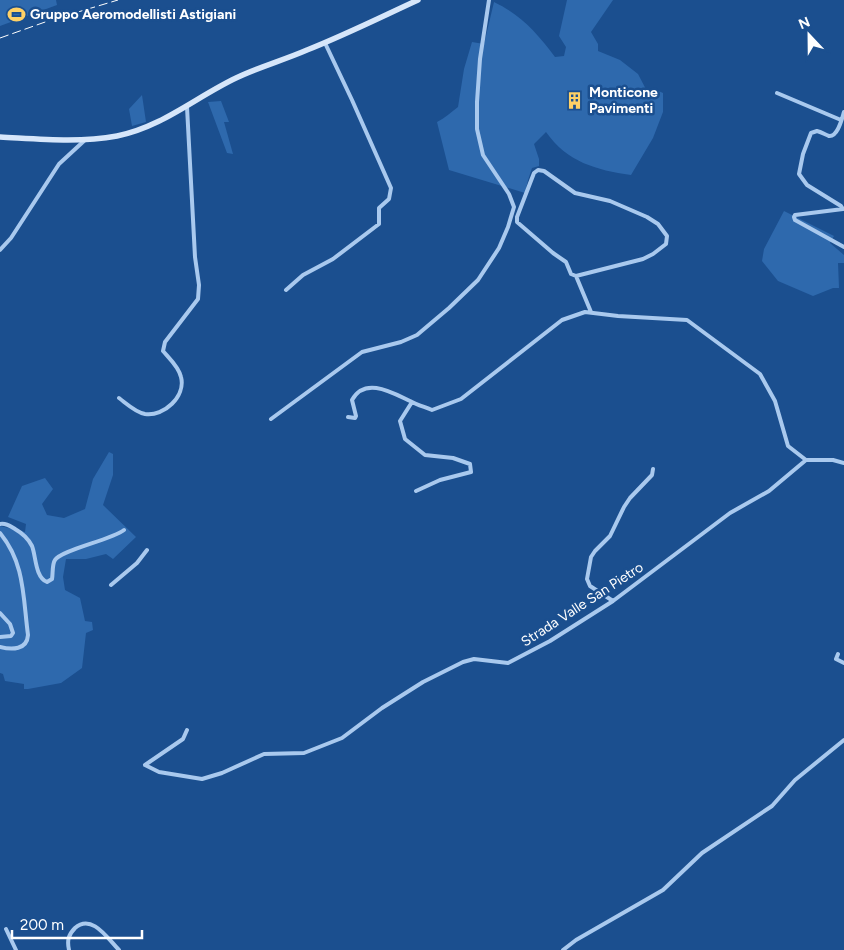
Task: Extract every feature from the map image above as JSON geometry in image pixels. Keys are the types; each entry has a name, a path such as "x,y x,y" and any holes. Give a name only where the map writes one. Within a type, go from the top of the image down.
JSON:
{"street":[{"path":"0,137 85,140 118,136 136,131 150,126 186,107 235,78 325,43 418,0"},
{"path":"271,419 362,352 401,342 417,335 478,280 499,248 509,226 514,207 508,194 482,155 477,129 480,60 488,0"},
{"path":"286,290 303,275 334,259 379,224 379,208 390,199 390,188 325,43"},
{"path":"778,93 841,120"},
{"path":"119,398 134,410 145,414 157,414 176,399 182,384 181,375 163,351 165,342 198,299 199,285 195,257 186,107"},
{"path":"844,112 834,136 818,131 811,133 803,154 799,174 807,185 842,206 843,209 794,215 795,220 844,247"},
{"path":"0,250 59,164 85,140"},
{"path":"540,170 575,193 610,201 647,217 658,224 666,233 668,239 666,244 648,257 576,276 571,274 566,262 553,254 518,224 518,216 534,173 540,170"},
{"path":"509,226 512,227 518,224"},
{"path":"576,276 591,312"},
{"path":"348,417 355,418 356,416 353,404 354,395 370,388 387,390 432,410 461,399 562,320 585,312 687,320 760,374 775,402 788,446 806,460 833,460 844,463"},
{"path":"412,402 400,421 406,439 424,455 454,458 470,464 471,472 440,480 416,491"},
{"name":"Strada Valle San Pietro","path":"186,730 183,739 145,765 159,772 202,779 222,773 264,754 304,753 342,738 423,682 463,662 474,659 508,663 550,641 613,601 730,513 769,492 806,460"},
{"path":"613,601 590,586 588,579 591,557 610,536 624,507 652,475 653,469"},
{"path":"0,524 6,524 27,538 32,547 41,578 47,582 52,579 56,558 80,547 114,536 124,530"},
{"path":"0,533 11,548 19,565 28,640 23,646 12,649 0,647"},
{"path":"111,585 137,563 147,550"},
{"path":"0,613 10,624 13,633 11,636 0,637"},
{"path":"838,654 836,659 844,662"},
{"path":"563,950 576,940 663,890 702,853 772,806 795,780 844,740"},
{"path":"69,950 68,938 70,934 81,924 88,923 94,925 119,950"},
{"path":"6,929 16,950"}],"shaded area":[{"name":"Gruppo Aeromodellisti Astigiani","path":"0,0 56,0 57,5 0,26"},
{"path":"567,0 613,0 591,32 598,44 598,51 620,60 638,74 650,97 654,89 663,93 663,112 653,138 631,175 583,163 563,151 546,132 534,144 539,159 539,166 532,168 525,193 449,170 437,122 458,107 464,69 472,42 484,44 494,2 528,25 555,57 564,56 566,47 559,36"},
{"path":"142,95 146,122 132,126 129,109"},
{"path":"221,101 229,122 224,122 233,154 227,153 208,102"},
{"path":"784,211 834,236 830,243 844,255 844,263 838,263 839,288 833,288 813,296 778,281 762,261 764,249"},
{"path":"109,452 113,454 113,475 103,505 136,537 113,559 106,554 86,559 66,559 63,577 65,590 80,598 85,621 92,622 93,630 86,633 82,668 61,683 24,689 24,684 5,681 3,674 0,673 0,526 25,532 26,524 8,517 22,486 45,478 53,489 42,504 47,515 64,518 85,509 93,479"}],"railway":[{"path":"0,38 118,0"}],"place":[{"name":"Gruppo Aeromodellisti Astigiani","path":"16,14"},
{"name":"Monticone Pavimenti","path":"575,100"}]}
